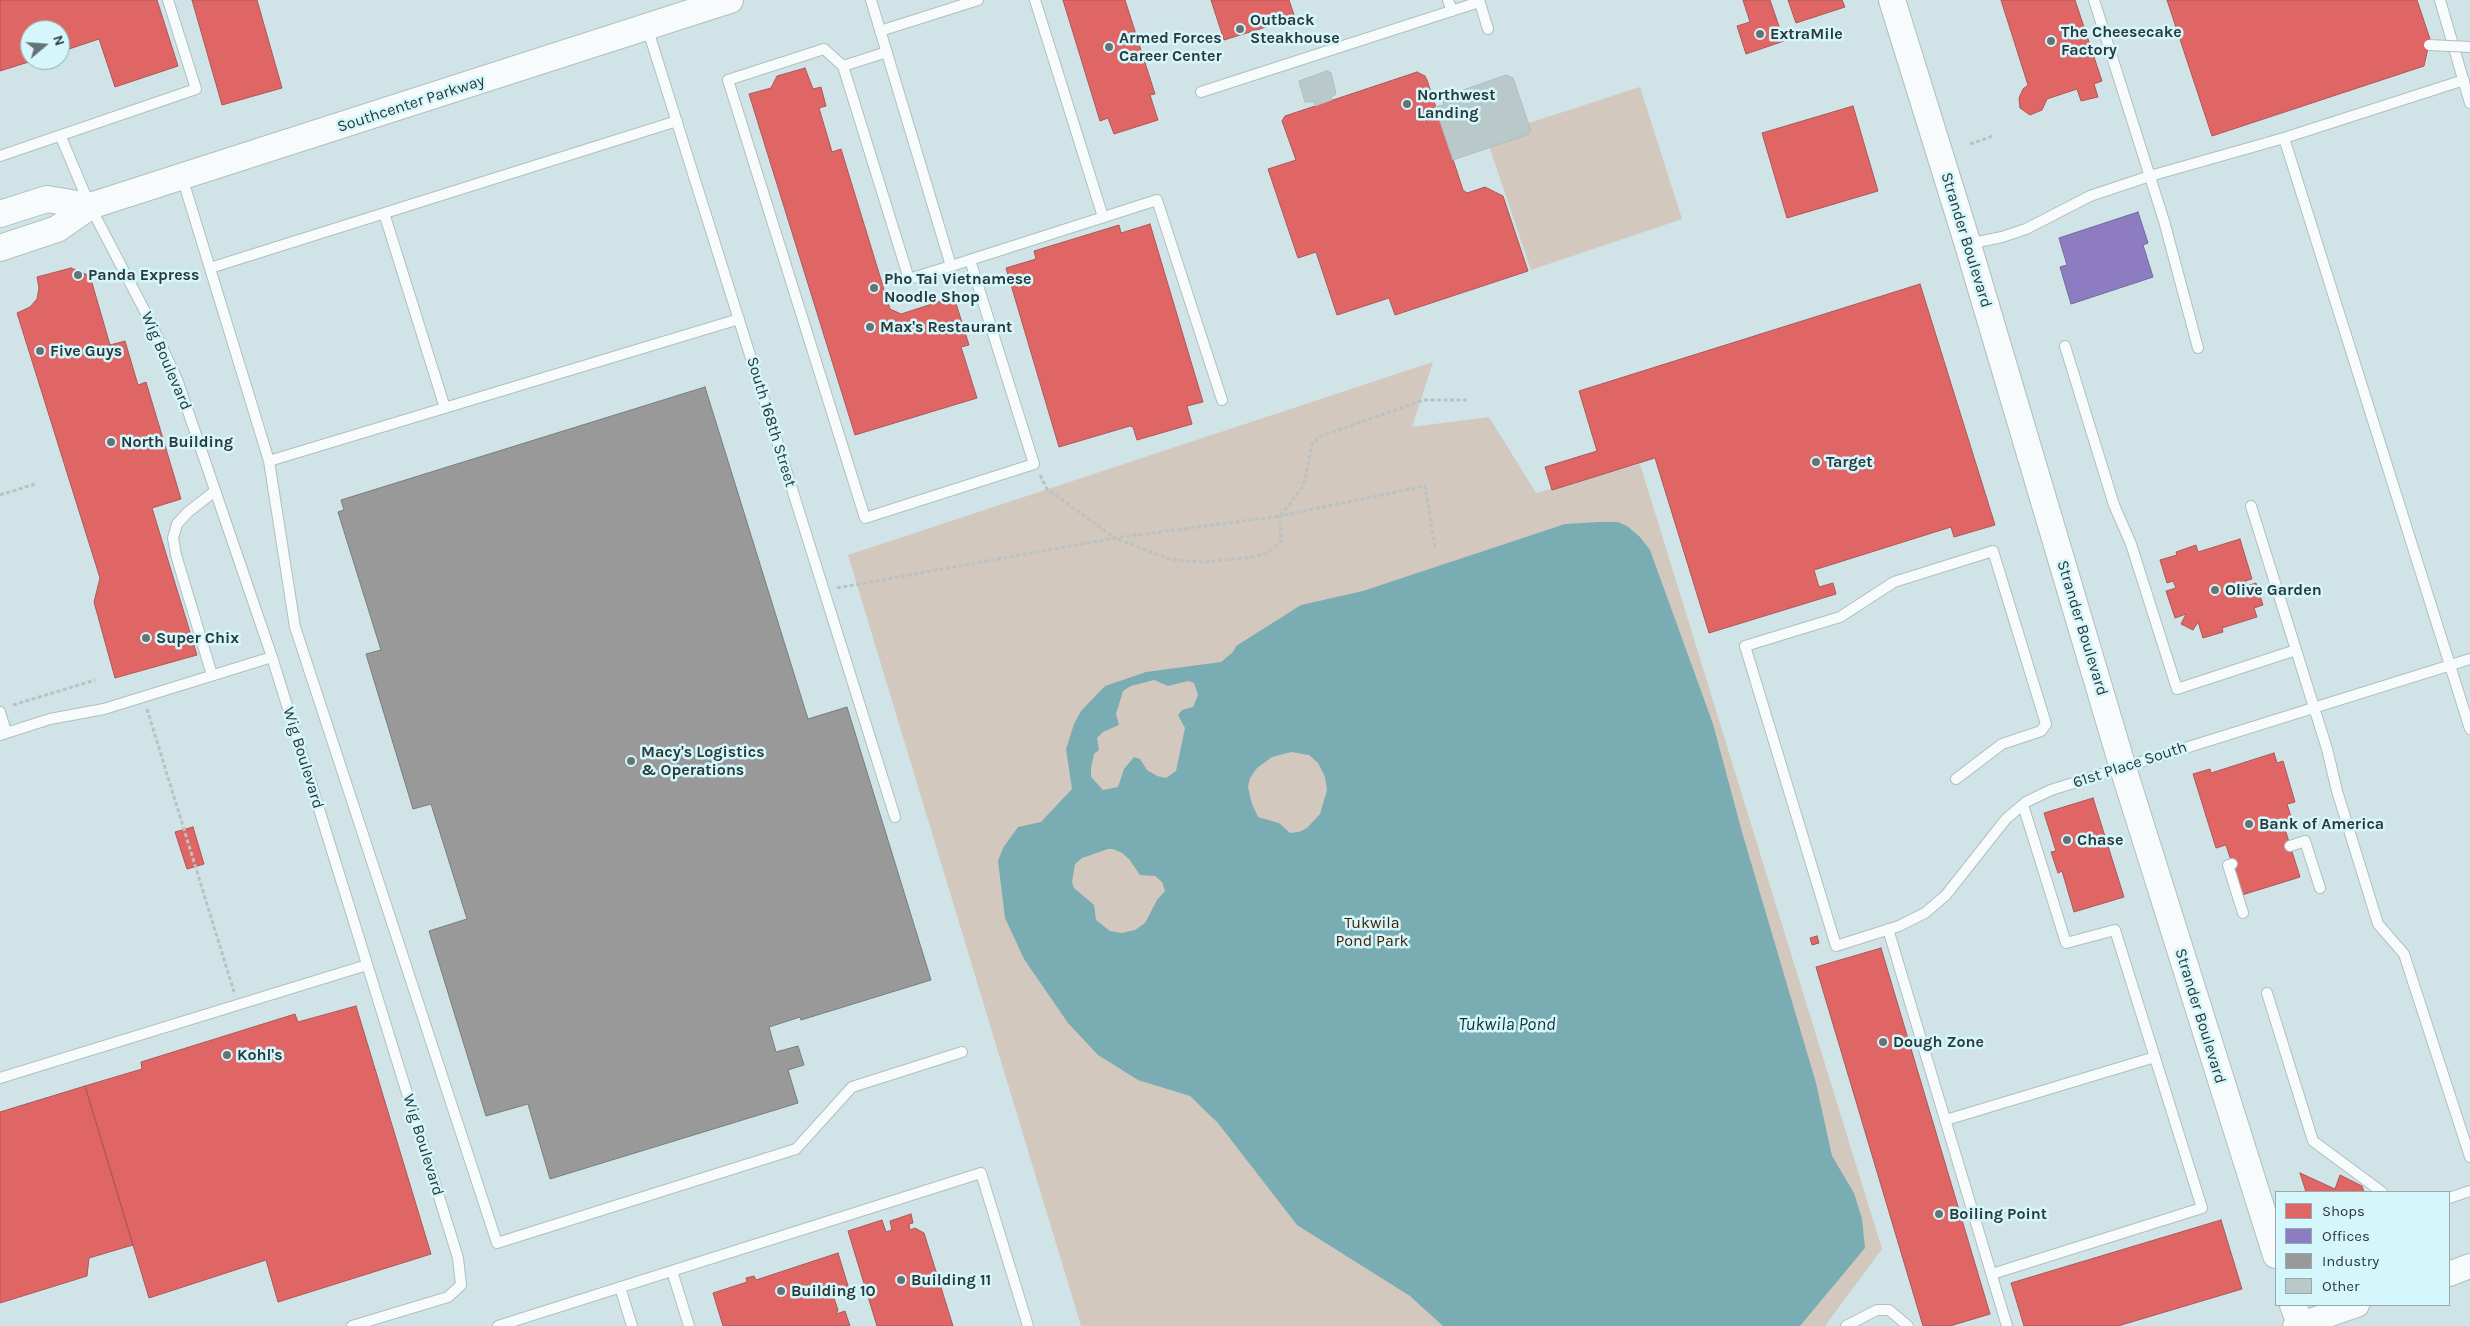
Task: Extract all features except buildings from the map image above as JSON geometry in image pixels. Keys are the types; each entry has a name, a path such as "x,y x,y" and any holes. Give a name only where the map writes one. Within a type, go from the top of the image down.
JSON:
{"main road":[{"name":"Southcenter Parkway","path":"0,248 57,229 90,206 730,0"},
{"name":"Strander Boulevard","path":"1892,0 1968,245 2123,768 2275,1252"},
{"name":"Southcenter Parkway","path":"0,214 47,199 90,206"}],"street":[{"path":"2450,1274 2470,1266"},
{"path":"2297,1320 2353,1306"}],"lane":[{"path":"0,156 61,137 196,89 168,0"},
{"path":"872,0 951,266"},
{"path":"880,31 978,0"},
{"path":"1035,0 1103,217"},
{"path":"1448,0 1452,11"},
{"path":"2094,0 2150,176 2189,308 2198,348"},
{"path":"2440,0 2470,103"},
{"path":"1201,92 1479,1 1488,29"},
{"name":"South 168th Street","path":"647,27 895,817"},
{"path":"2429,45 2470,47"},
{"path":"970,260 1034,464 865,518 728,80 824,49 843,66 909,279 1157,200 1222,400"},
{"path":"843,66 887,52"},
{"path":"1968,245 2026,229 2090,196 2150,176 2284,138 2464,80"},
{"path":"210,268 677,121"},
{"name":"Wig Boulevard","path":"61,137 90,206 178,382 272,657 458,1258 461,1284 448,1296 352,1326"},
{"path":"2284,138 2470,729"},
{"path":"182,177 269,461 296,627 497,1243 796,1149 852,1087 962,1052"},
{"path":"384,213 444,408"},
{"path":"269,461 739,319"},
{"path":"2065,346 2114,505 2132,544 2177,689 2296,650"},
{"path":"212,676 176,555 173,538 177,524 188,512 215,491"},
{"path":"2251,506 2328,749 2337,791 2378,924 2404,954 2470,1157"},
{"name":"61st Place South","path":"1956,779 2002,744 2041,731 2046,724 1993,551 1894,582 1840,616 1745,646 1836,946 1888,929 1925,913 1946,895 2006,820 2023,806 2051,790 2314,706 2470,659"},
{"path":"4,709 3,734 50,719 104,709 272,657"},
{"path":"1992,1274 2202,1208 2115,930 2066,943 2023,806"},
{"path":"2290,846 2305,841 2320,888"},
{"path":"2232,864 2228,865 2243,913"},
{"path":"1888,929 2007,1326"},
{"path":"0,1078 368,965"},
{"path":"2267,993 2313,1141 2381,1191"},
{"path":"1946,1120 2155,1057"},
{"path":"498,1326 981,1173 1028,1326"},
{"path":"2450,1198 2470,1191"},
{"path":"672,1271 689,1326"},
{"path":"620,1287 632,1326"},
{"path":"1846,1326 1877,1310 1889,1310 1908,1326"}],"path":[{"path":"1970,144 1993,136"},
{"path":"1034,464 1047,489 1115,538 1172,560 1228,560 1267,553 1281,542 1280,516 1304,485 1312,444 1321,436 1424,400 1469,400"},
{"path":"0,495 35,484"},
{"path":"824,590 1115,538 1280,516 1425,486 1434,547"},
{"path":"4,709 95,680"},
{"path":"143,697 238,1005"}],"green space":[{"path":"1640,87 1682,219 1531,270 1486,137"},
{"name":"Tukwila Pond","path":"1433,362 1412,427 1489,417 1536,493 1640,464 1882,1249 1825,1326 1081,1326 848,555"}],"water":[{"name":"Tukwila Pond","path":"1618,522 1627,526 1640,537 1650,550 1713,724 1742,832 1816,1083 1832,1156 1854,1193 1862,1219 1865,1248 1800,1326 1443,1326 1410,1296 1297,1225 1218,1123 1190,1096 1138,1080 1098,1055 1068,1023 1024,959 1005,918 998,861 1003,848 1018,827 1041,822 1072,789 1066,749 1074,724 1081,711 1105,686 1146,672 1221,662 1233,652 1236,646 1301,605 1363,591 1565,524","holes":["1154,680 1168,686 1188,681 1194,683 1198,695 1193,707 1182,710 1178,715 1185,728 1176,771 1166,778 1157,776 1147,770 1140,759 1134,757 1124,769 1118,787 1103,790 1091,777 1094,754 1099,750 1097,738 1103,732 1119,725 1116,714 1123,691 1131,686","1291,752 1309,755 1318,763 1325,777 1327,790 1320,814 1307,828 1299,832 1290,833 1279,823 1258,817 1252,804 1248,787 1250,778 1257,768 1272,757","1113,849 1129,859 1140,875 1155,876 1162,882 1165,891 1157,900 1145,923 1135,930 1122,933 1110,931 1096,920 1094,905 1074,888 1072,882 1075,864 1082,858"]}],"place":[{"name":"Outback Steakhouse","path":"1240,29"},
{"name":"ExtraMile","path":"1760,34"},
{"name":"The Cheesecake Factory","path":"2051,41"},
{"name":"Armed Forces Career Center","path":"1109,47"},
{"name":"Northwest Landing","path":"1407,104"},
{"name":"Panda Express","path":"78,275"},
{"name":"Pho Tai Vietnamese Noodle Shop","path":"874,288"},
{"name":"Max's Restaurant","path":"870,327"},
{"name":"Five Guys","path":"40,351"},
{"name":"North Building","path":"111,442"},
{"name":"Target","path":"1816,462"},
{"name":"Olive Garden","path":"2215,590"},
{"name":"Super Chix","path":"146,638"},
{"name":"Macy's Logistics & Operations","path":"631,761"},
{"name":"Bank of America","path":"2249,824"},
{"name":"Chase","path":"2067,840"},
{"name":"Dough Zone","path":"1883,1042"},
{"name":"Kohl's","path":"227,1055"},
{"name":"Boiling Point","path":"1939,1214"},
{"name":"Building 11","path":"901,1280"},
{"name":"Building 10","path":"781,1291"}],"park label":[{"name":"Tukwila Pond Park","path":"1372,932"}]}
